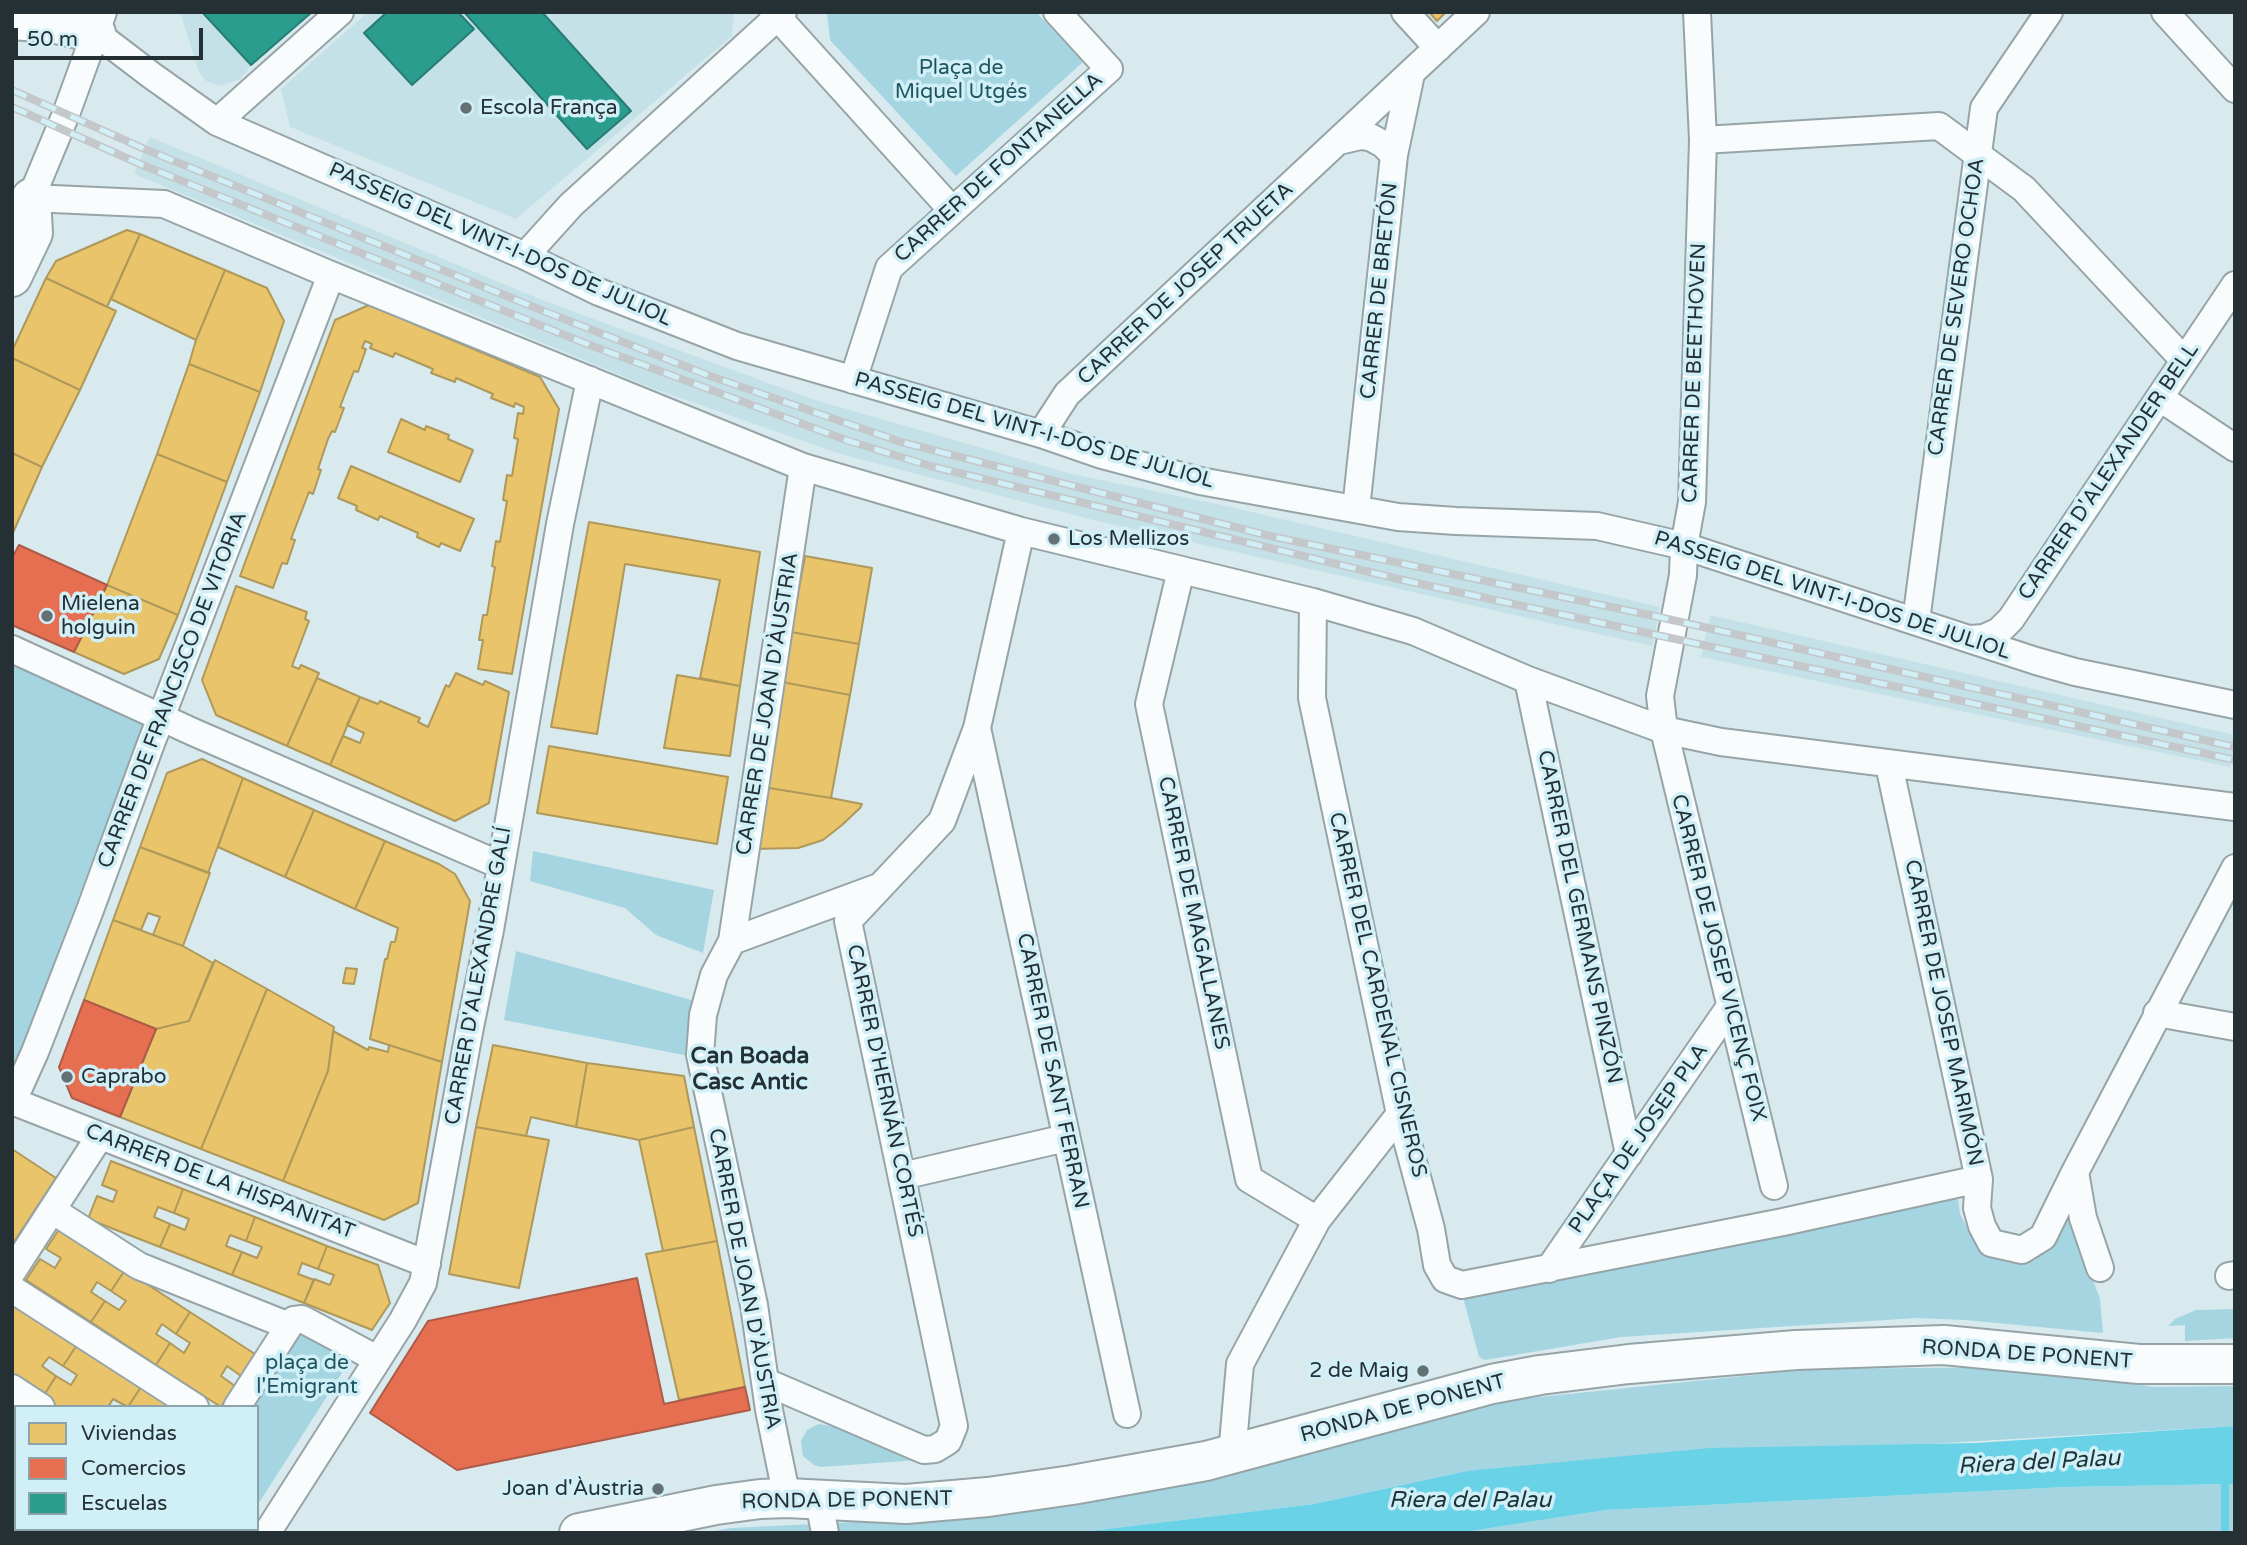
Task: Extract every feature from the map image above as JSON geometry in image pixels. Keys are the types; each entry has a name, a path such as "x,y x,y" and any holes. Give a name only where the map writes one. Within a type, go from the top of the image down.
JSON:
{"main road":[{"name":"PASSEIG DEL VINT-I-DOS DE JULIOL","path":"12,20 99,22"},
{"path":"12,277 33,233 19,200"},
{"name":"RONDA DE PONENT","path":"579,1533 734,1502 811,1511 988,1497 1151,1472 1232,1455 1492,1384 1592,1368 1796,1350 1944,1345 2139,1364 2235,1364"}],"street":[{"path":"217,122 340,12"},
{"name":"CARRER DE FONTANELLA","path":"853,380 889,268 1109,69 1056,12"},
{"path":"1405,12 1438,48"},
{"name":"CARRER DE JOSEP TRUETA","path":"1041,434 1067,394 1476,12"},
{"name":"CARRER DE BEETHOVEN","path":"1664,730 1660,696 1683,575 1684,546 1692,502 1703,140 1697,12"},
{"name":"CARRER DE SEVERO OCHOA","path":"1916,621 1984,108 2049,12"},
{"path":"2165,12 2235,89"},
{"path":"525,256 571,205 778,14 952,210"},
{"path":"99,22 66,114 19,200 164,204 803,467 1021,531 1313,602 1413,631 1528,680 1664,730 1721,742 1888,765 2235,807"},
{"name":"PASSEIG DEL VINT-I-DOS DE JULIOL","path":"99,22 151,75 217,122 525,256 599,292 737,346 1041,434 1102,455 1200,481 1398,517 1597,526 1684,546 2075,673 2235,705"},
{"name":"CARRER DE BRETÓN","path":"1356,509 1394,155 1411,74"},
{"path":"1703,140 1939,126 2024,189 2183,359"},
{"path":"1339,141 1360,136 1370,137 1378,140 1394,155"},
{"name":"CARRER DE FRANCISCO DE VITORIA","path":"13,1102 90,910 161,717 331,275"},
{"name":"CARRER D'ALEXANDER BELL","path":"1969,639 1992,635 2011,619 2235,285"},
{"name":"CARRER D'ALEXANDRE GALÍ","path":"267,1533 423,1283 470,1027 491,930 560,524 590,380"},
{"path":"2160,398 2235,448"},
{"name":"CARRER DE JOAN D'ÀUSTRIA","path":"803,467 732,941 714,975 703,1015 701,1055 754,1305 777,1456 811,1511"},
{"name":"CARRER D'HERNÁN CORTÉS","path":"766,1382 924,1450 935,1449 948,1441 954,1426 848,922 942,821 977,728 1021,531"},
{"name":"CARRER DE MAGALLANES","path":"1181,570 1149,704 1250,1179 1317,1220"},
{"name":"CARRER DEL CARDENAL CISNEROS","path":"1313,602 1312,698 1400,1114 1431,1229 1437,1265 1445,1279 1462,1285 1549,1269"},
{"path":"12,649 500,865"},
{"name":"CARRER DEL GERMANS PINZÓN","path":"1528,680 1629,1154"},
{"name":"CARRER DE SANT FERRAN","path":"977,728 1127,1414"},
{"name":"CARRER DE JOSEP VICENÇ FOIX","path":"1664,730 1774,1186"},
{"name":"CARRER DE JOSEP MARIMÓN","path":"1888,765 1979,1179 1977,1208 1991,1243 2022,1250 2043,1237 2075,1172"},
{"path":"2100,1268 2083,1217 2075,1172 2235,868"},
{"path":"732,941 878,887"},
{"name":"PLAÇA DE JOSEP PLA","path":"1549,1269 1730,1008"},
{"path":"2157,1013 2235,1027"},
{"name":"CARRER DE LA HISPANITAT","path":"13,1102 427,1264"},
{"path":"1232,1455 1240,1364 1317,1220 1400,1114"},
{"path":"12,1272 100,1136"},
{"path":"902,1176 1066,1138"},
{"path":"1549,1269 1979,1179"},
{"path":"52,1210 139,1266 289,1326"},
{"path":"12,1289 192,1405"},
{"path":"238,1405 294,1320 302,1320 377,1359"},
{"path":"12,1388 37,1405"}],"shaded area":[{"path":"180,12 312,12 240,79 221,86 206,81 199,72"},
{"name":"Escola França","path":"368,12 734,12 732,36 516,219 290,127 281,89"},
{"path":"150,137 542,300 812,399 1072,474 1222,505 1660,607 1652,646 1093,520 840,454 649,387 134,174"},
{"path":"1710,615 2235,735 2235,750 2230,767 1701,657"}],"green space":[{"name":"Plaça de Miquel Utgés","path":"827,12 1036,12 1083,62 956,176 830,40"},
{"path":"12,656 30,663 27,672 87,699 91,691 146,724 141,754 133,751 33,1019 12,1085"},
{"path":"533,851 714,890 703,953 656,935 625,908 530,881"},
{"path":"516,951 695,1001 689,1056 504,1020"},
{"path":"1957,1191 1960,1214 1975,1243 1988,1255 2009,1263 2034,1261 2051,1245 2068,1213 2100,1299 2103,1333 1917,1318 1621,1337 1485,1360 1479,1357 1463,1297"},
{"path":"2235,1309 2235,1338 2185,1341 2185,1325 2168,1326 2175,1319 2196,1310"},
{"name":"plaça de l'Emigrant","path":"300,1332 349,1362 259,1503 259,1405 254,1405"},
{"path":"2032,1367 2153,1387 2235,1386 2235,1426 1467,1471 1314,1504 1074,1533 704,1533 731,1528 875,1521 1161,1483 1520,1399 1812,1369"},
{"path":"818,1424 831,1426 919,1460 821,1467 814,1465 803,1456 801,1441 807,1430"},
{"path":"2235,1484 2235,1533 1458,1533 1606,1510 2066,1487"}],"water":[{"name":"Riera del Palau","path":"2235,1426 2235,1484 2066,1487 1606,1510 1458,1533 1074,1533 1314,1504 1467,1471 1710,1448 1976,1443"}],"building: Viviendas":[{"path":"1429,12 1446,12 1437,21"},
{"path":"127,230 140,234 107,307 46,278 56,261"},
{"path":"140,234 225,270 196,340 111,299"},
{"path":"225,270 267,288 284,321 260,392 189,364"},
{"path":"46,278 116,311 80,390 12,358 12,351"},
{"path":"369,305 540,377 559,409 512,674 478,669 483,640 479,640 483,615 487,615 495,567 492,566 496,541 500,542 507,501 503,500 507,475 512,476 518,439 514,438 518,413 523,414 524,407 515,403 514,407 491,398 493,394 456,378 455,382 431,373 433,369 395,353 393,357 370,348 372,344 365,341 362,348 366,349 358,372 354,371 340,407 344,408 335,432 332,431 328,439 313,494 309,492 291,539 295,540 287,564 282,563 273,588 240,576 335,320"},
{"path":"12,358 80,390 42,467 12,453"},
{"path":"189,364 260,392 227,482 157,454"},
{"path":"401,419 425,430 426,426 449,435 448,439 473,450 460,482 388,452"},
{"path":"12,453 42,467 12,535"},
{"path":"157,454 227,482 178,615 107,585"},
{"path":"351,466 474,519 460,551 441,543 439,547 417,537 418,533 380,516 378,520 356,510 357,506 338,498"},
{"path":"589,522 760,552 740,686 700,678 720,580 625,564 597,734 551,727"},
{"path":"805,556 872,568 859,644 791,632"},
{"path":"107,585 178,615 159,659 124,674 74,652"},
{"path":"236,586 307,612 305,619 309,621 292,666 299,669 301,665 319,673 287,746 216,715 202,680"},
{"path":"791,632 859,644 850,695 782,682"},
{"path":"456,673 483,685 485,681 509,692 489,803 455,821 330,765 343,736 360,743 364,733 347,725 360,697 378,704 380,701 420,718 418,722 428,727 446,685 449,687"},
{"path":"677,675 740,686 730,756 664,748"},
{"path":"317,678 360,697 330,765 287,746"},
{"path":"782,682 850,695 831,798 763,787"},
{"path":"549,746 728,777 717,844 537,813"},
{"path":"202,759 243,778 208,873 140,847 167,773"},
{"path":"243,778 314,810 285,877 218,847"},
{"path":"763,787 862,804 823,840 798,848 753,849"},
{"path":"314,810 385,841 355,909 285,877"},
{"path":"385,841 439,864 455,874 470,901 442,1062 370,1039 385,959 391,942 395,942 398,928 355,909"},
{"path":"140,847 210,873 183,946 153,935 160,917 148,913 141,930 113,920"},
{"path":"113,920 183,946 213,963 189,1021 156,1029 84,1000"},
{"path":"215,960 267,989 201,1149 120,1117 156,1029 189,1021"},
{"path":"346,968 357,969 354,984 343,983"},
{"path":"267,989 334,1027 328,1071 283,1181 201,1149"},
{"path":"333,1031 368,1050 369,1047 388,1052 389,1045 442,1062 418,1203 384,1220 283,1181 328,1071"},
{"path":"493,1045 587,1063 576,1127 531,1117 526,1136 476,1127"},
{"path":"587,1063 684,1076 694,1127 639,1140 576,1127"},
{"path":"476,1127 549,1140 519,1288 449,1274"},
{"path":"694,1127 717,1241 663,1251 639,1140"},
{"path":"12,1149 56,1178 14,1242 12,1241"},
{"path":"111,1161 183,1189 174,1213 158,1207 154,1217 170,1224 160,1247 88,1219 97,1196 113,1202 117,1191 102,1185"},
{"path":"183,1189 255,1217 246,1241 230,1235 226,1246 242,1252 232,1275 160,1247 170,1224 185,1230 189,1219 174,1213"},
{"path":"255,1217 327,1246 318,1269 302,1263 298,1274 314,1280 304,1303 232,1275 242,1252 257,1258 262,1247 246,1241"},
{"path":"60,1228 125,1270 111,1291 97,1282 91,1292 105,1301 91,1322 26,1280 40,1259 55,1268 61,1258 46,1249"},
{"path":"717,1241 745,1387 679,1400 646,1254"},
{"path":"327,1246 378,1265 390,1303 372,1330 304,1303 314,1279 330,1285 334,1275 318,1269"},
{"path":"125,1270 190,1312 176,1334 162,1324 156,1334 170,1343 156,1365 91,1322 105,1301 119,1310 126,1301 111,1291"},
{"path":"12,1303 77,1345 63,1366 49,1357 42,1366 56,1376 43,1397 12,1377"},
{"path":"190,1312 255,1354 241,1376 227,1366 221,1376 235,1386 222,1405 218,1405 156,1365 170,1343 184,1353 190,1343 176,1334"},
{"path":"77,1345 141,1387 129,1405 113,1399 109,1405 55,1405 43,1397 56,1376 71,1385 77,1375 63,1366"},
{"path":"141,1387 169,1405 129,1405"},
{"path":"12,1411 14,1486 12,1485"},
{"path":"103,1531 196,1531 195,1533 102,1533"}],"building: Comercios":[{"path":"19,545 107,585 74,652 12,625 12,558"},
{"path":"84,1000 156,1029 120,1117 72,1098 59,1067"},
{"path":"637,1278 664,1404 745,1387 750,1410 457,1470 370,1413 428,1321"}],"building: Escuelas":[{"path":"202,12 312,12 251,65"},
{"path":"387,12 458,12 474,29 412,85 364,33"},
{"path":"464,12 542,12 631,111 587,149"}],"waterway":[{"path":"2225,1476 2225,1533"}],"railway":[{"path":"12,90 147,150 536,308 710,376 901,442 1270,536 1659,617 2235,747"},
{"path":"12,107 140,164 587,344 846,440 930,466 1407,581 2235,760"}],"place":[{"name":"Escola França","path":"466,108"},
{"name":"Los Mellizos","path":"1054,539"},
{"name":"Mielena holguin","path":"47,616"},
{"name":"Caprabo","path":"67,1077"},
{"name":"2 de Maig","path":"1423,1371"},
{"name":"Joan d'Àustria","path":"658,1489"}],"district":[{"name":"Can Boada Casc Antic","path":"750,1070"}]}
